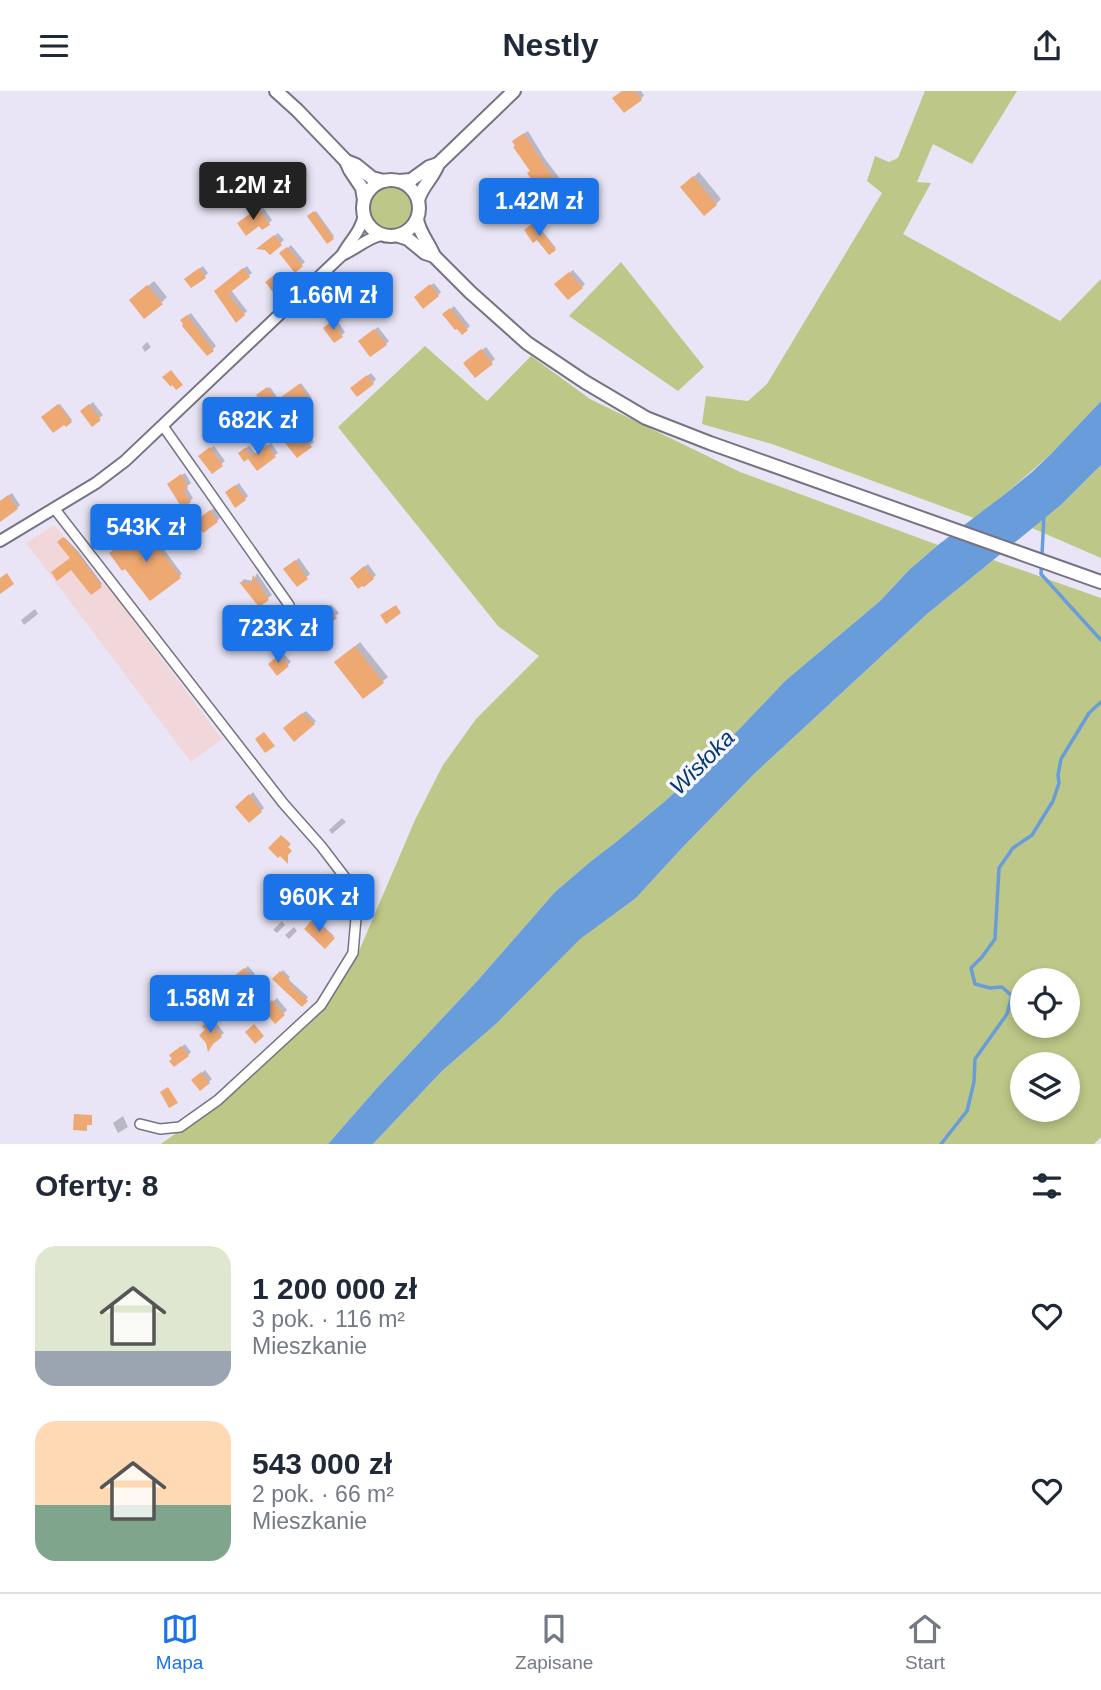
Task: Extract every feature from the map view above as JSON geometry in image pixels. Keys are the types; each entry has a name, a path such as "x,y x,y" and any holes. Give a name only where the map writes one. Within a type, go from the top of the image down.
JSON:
{"main road":[{"path":"276,91 346,161 356,165 372,178 384,181 411,180 438,164 514,91"},
{"path":"346,161 362,188 363,215 371,228 381,235 393,237 410,229 417,219 421,190 438,164"},
{"path":"364,201 371,188 384,181"},
{"path":"399,181 411,189 418,200"},
{"path":"417,219 419,229 434,256 527,343 646,418 1101,582"},
{"path":"399,236 434,256"}],"street":[{"path":"0,541 96,483 125,461 342,255 361,227 363,215"},
{"path":"342,255 371,237 381,235"},
{"path":"163,426 289,605"},
{"path":"54,508 283,803 347,880 356,918 353,953 321,1006 218,1100 180,1127 160,1129 140,1123"}],"shaded area":[{"path":"54,525 114,595 222,739 191,762 26,543"}],"green space":[{"path":"925,91 1017,91 972,164 933,144 917,182 931,183 903,234 1060,321 1101,279 1101,401 1051,454 974,518 772,444 702,424 706,396 748,401 767,384 882,193 867,181 875,156 889,162 898,158"},
{"path":"391,187 406,193 412,208 406,223 391,229 376,223 370,208 376,193"},
{"path":"621,262 704,367 678,391 569,316"},
{"path":"425,346 487,401 531,356 590,399 740,472 938,545 909,570 880,601 785,681 708,762 664,802 555,892 328,1144 161,1144 211,1108 321,1005 356,958 415,820 443,765 476,719 539,656 498,626 338,427"},
{"path":"1101,465 1101,558 1032,528 1062,504"},
{"path":"993,560 1101,598 1101,1137 1094,1144 373,1144 442,1071 497,1023 580,938 636,898 755,773 927,614"}],"water":[{"path":"1101,401 1101,465 1062,504 927,614 755,773 636,898 580,939 497,1023 442,1071 373,1144 328,1144 555,892 708,762 785,681 880,601 909,570 1032,472"}],"building":[{"path":"622,91 635,91 642,100 624,113 612,98"},
{"path":"524,133 574,205 550,220 542,207 547,203 513,147 515,146 512,141"},
{"path":"289,173 300,189 281,202 269,186"},
{"path":"693,176 717,205 704,216 680,187"},
{"path":"258,208 270,225 262,230 259,226 246,236 237,223"},
{"path":"314,211 334,239 327,244 307,216"},
{"path":"534,222 556,250 549,255 537,240 533,243 524,230"},
{"path":"274,235 282,245 270,255 265,250 256,249"},
{"path":"287,247 303,266 295,273 279,253"},
{"path":"199,268 206,278 191,288 184,279"},
{"path":"243,268 250,277 228,294 245,315 236,323 214,291"},
{"path":"569,272 583,288 568,300 554,284"},
{"path":"274,275 285,289 276,296 265,282"},
{"path":"430,284 439,296 423,309 414,297"},
{"path":"147,285 163,304 144,319 129,300"},
{"path":"349,294 357,305 344,315 336,304"},
{"path":"450,308 468,330 462,335 442,314"},
{"path":"187,315 214,351 207,356 182,326 180,320"},
{"path":"332,321 343,337 334,343 323,328"},
{"path":"374,329 387,345 370,357 358,341"},
{"path":"481,349 493,364 475,378 463,363"},
{"path":"171,370 183,385 176,390 162,377"},
{"path":"367,375 374,384 357,397 350,388"},
{"path":"299,384 311,401 299,410 295,405 277,418 256,395 267,387 277,400"},
{"path":"58,404 72,422 53,433 41,417"},
{"path":"89,404 101,420 92,427 80,411"},
{"path":"241,411 252,425 244,431 241,427 238,430 230,419"},
{"path":"300,432 312,447 297,458 285,443"},
{"path":"267,445 276,457 257,471 248,459 244,462 238,453 245,448 251,456"},
{"path":"210,447 223,466 212,474 198,456"},
{"path":"181,474 188,488 183,491 191,502 182,508 167,484"},
{"path":"235,485 246,500 235,508 225,492"},
{"path":"8,495 18,509 0,522 0,501"},
{"path":"210,510 218,522 203,533 194,522"},
{"path":"144,527 181,578 150,601 109,553"},
{"path":"63,537 102,587 91,595 71,570 57,581 51,572 70,558 57,542"},
{"path":"295,560 308,579 297,587 283,569"},
{"path":"364,566 374,579 358,589 350,578"},
{"path":"7,573 14,584 0,594 0,578"},
{"path":"253,575 269,600 259,607 239,582 251,584"},
{"path":"396,605 401,613 386,624 380,615"},
{"path":"327,606 337,618 323,629 313,617"},
{"path":"355,646 384,683 363,699 334,662"},
{"path":"279,655 289,666 277,676 268,664"},
{"path":"302,713 315,724 294,742 283,728"},
{"path":"264,732 275,746 265,753 255,739"},
{"path":"249,794 262,812 249,823 235,807"},
{"path":"281,835 291,844 288,847 292,851 288,855 288,864 268,848"},
{"path":"313,919 335,938 325,949 304,929"},
{"path":"244,968 253,979 243,988 233,977"},
{"path":"280,971 308,1001 302,1007 272,979"},
{"path":"189,995 195,1003 184,1013 177,1004"},
{"path":"272,1000 285,1015 275,1024 265,1012 268,1009 266,1006"},
{"path":"209,1021 222,1037 208,1052 206,1043 199,1035 205,1030 202,1026"},
{"path":"254,1024 264,1036 255,1044 245,1032"},
{"path":"181,1046 189,1056 174,1067 169,1061 172,1059 169,1055"},
{"path":"201,1072 210,1083 200,1091 191,1080"},
{"path":"168,1087 178,1103 169,1108 160,1092"},
{"path":"74,1114 92,1115 92,1125 87,1125 87,1131 73,1130"}],"waterway":[{"path":"1044,515 1041,574 1101,640"},
{"path":"941,1144 967,1111 974,1082 975,1059 1007,1014 1012,996 1002,987 990,988 975,984 971,968 995,939 999,868 1013,848 1032,835 1053,801 1059,783 1061,759 1089,713 1101,702"}],"water label":[{"name":"Wisłoka","path":"702,762"}]}
